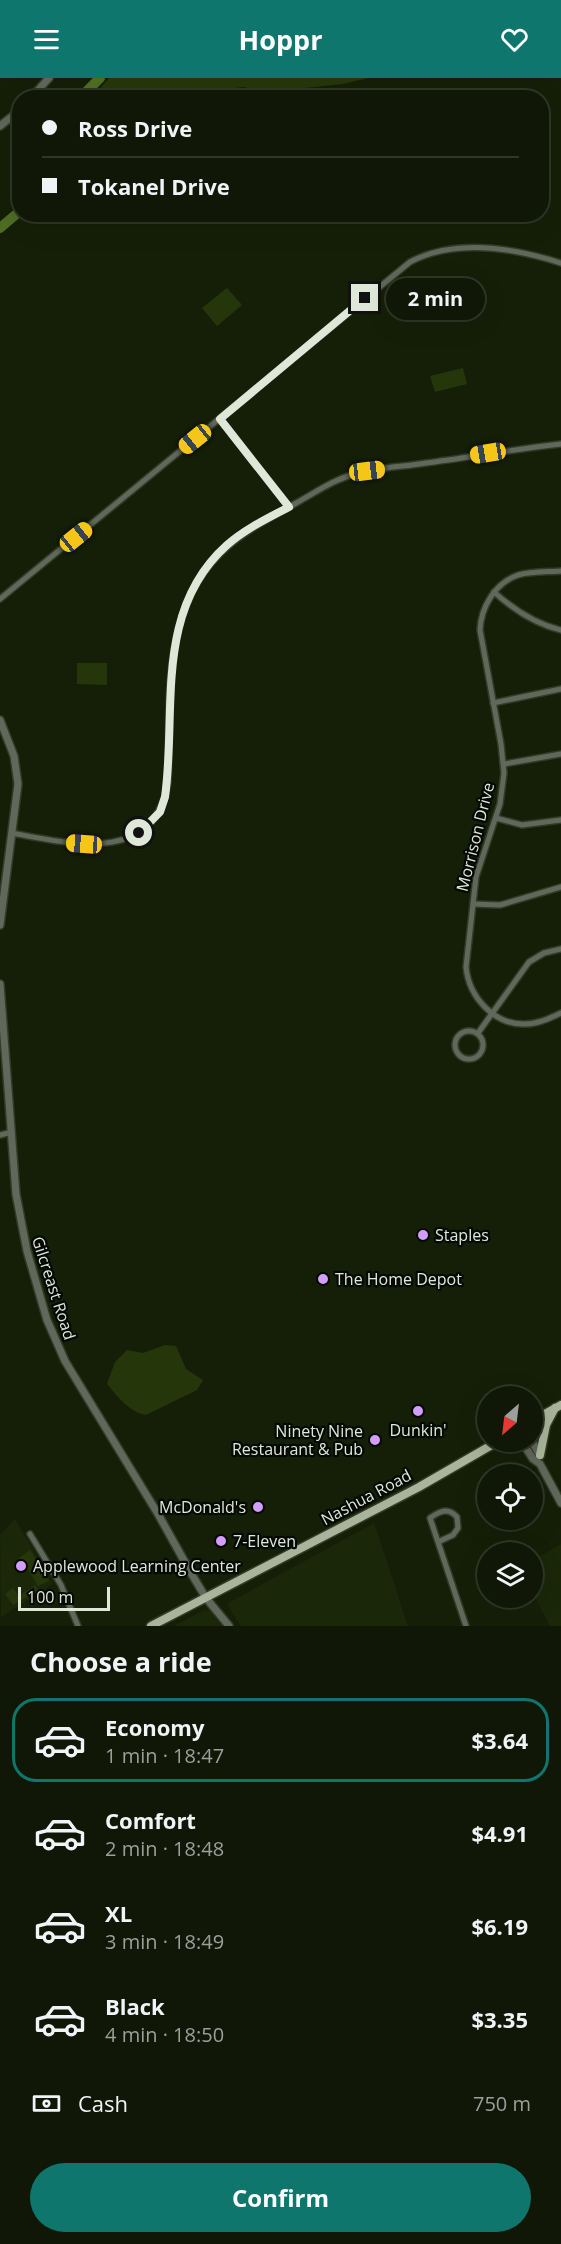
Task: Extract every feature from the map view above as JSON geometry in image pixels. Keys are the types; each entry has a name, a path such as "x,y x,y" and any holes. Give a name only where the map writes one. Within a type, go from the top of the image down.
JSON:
{"main road":[{"path":"543,1415 558,1407"},
{"path":"540,1460 546,1425 558,1407"},
{"name":"Nashua Road","path":"151,1626 403,1495 479,1452"}],"street":[{"path":"39,90 49,78"},
{"path":"0,126 12,116"},
{"path":"0,598 399,271 423,255 452,249 495,249 527,253 561,263"},
{"path":"220,419 289,507"},
{"path":"12,833 70,843 98,844 139,833 160,812 165,797 174,647 186,605 200,579 227,545 252,527 338,480 359,472 561,444"},
{"name":"Morrison Drive","path":"492,1013 478,1000 466,975 476,877 496,818 502,793 504,764 480,630 482,612 494,592 518,575 561,571"},
{"path":"494,592 509,605 535,621 561,630"},
{"path":"493,703 561,690"},
{"path":"0,720 17,770 17,798 0,925"},
{"path":"504,764 561,754"},
{"path":"496,818 522,825 561,820"},
{"path":"472,904 500,905 561,887"},
{"path":"478,1033 514,981 536,957 561,949"},
{"name":"Gilcreast Road","path":"0,984 2,1037 14,1173 22,1230 38,1293 52,1334 65,1361 206,1598 229,1626"},
{"path":"492,1013 510,1022 525,1024 537,1023 561,1013"},
{"path":"466,1031 478,1033 483,1043 482,1051 473,1058 462,1057 456,1047 459,1036 466,1031"},
{"path":"0,1136 12,1132"},
{"path":"528,1452 533,1459 540,1460"},
{"path":"537,1452 561,1503"},
{"path":"438,1542 453,1535 459,1528 457,1516 450,1511 441,1511 430,1518 438,1542 466,1626"},
{"path":"30,1534 61,1585 78,1626"}],"shaded area":[{"path":"109,78 368,78 343,84 286,90 257,90 243,87 228,90 99,90"},
{"path":"227,288 242,305 217,326 202,308"},
{"path":"463,368 467,384 435,392 430,376"},
{"path":"77,663 107,663 107,685 77,684"},
{"path":"165,1345 176,1346 186,1369 203,1380 197,1390 146,1415 134,1411 107,1384 115,1362 127,1350 143,1353"},
{"name":"Applewood Learning Center","path":"15,1519 53,1584 1,1617 0,1535"},
{"path":"374,1523 408,1626 241,1626 228,1603"},
{"path":"561,1544 561,1626 550,1626 540,1608 543,1608 543,1554"},
{"path":"30,1550 49,1581 38,1586 19,1558"},
{"path":"35,1585 38,1590 13,1605 5,1594 13,1588 19,1596"},
{"path":"204,1610 210,1611 222,1626 174,1626"}],"waterway":[{"path":"88,90 100,78"},
{"path":"0,228 12,218"}],"place":[{"name":"Staples","path":"423,1235"},
{"name":"The Home Depot","path":"323,1279"},
{"name":"Dunkin'","path":"418,1411"},
{"name":"Ninety Nine Restaurant & Pub","path":"375,1440"},
{"name":"McDonald's","path":"258,1507"},
{"name":"7-Eleven","path":"221,1541"},
{"name":"Applewood Learning Center","path":"21,1566"}],"route":[{"path":"139,833 160,812 165,797 168,782 169,711 174,647 186,605 200,579 227,545 252,527 289,507 220,419 365,298"}]}
